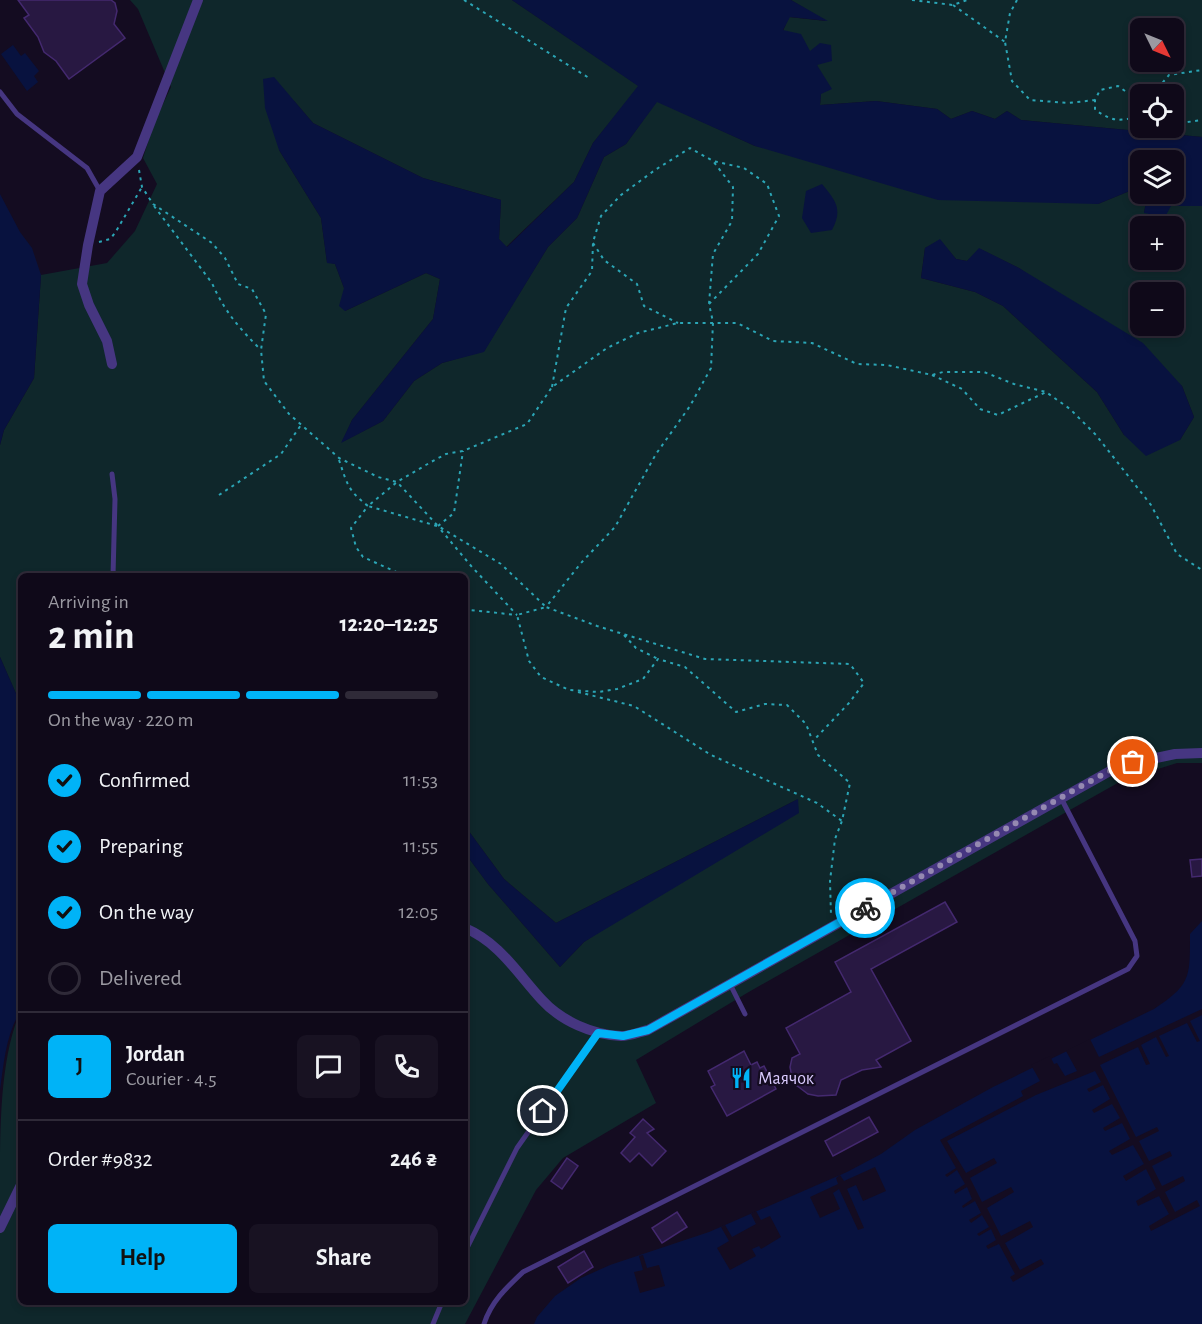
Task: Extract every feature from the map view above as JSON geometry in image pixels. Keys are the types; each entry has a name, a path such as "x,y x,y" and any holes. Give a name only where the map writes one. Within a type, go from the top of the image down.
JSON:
{"street":[{"path":"112,364 107,341 89,305 82,284 100,191 137,157 198,0"},
{"path":"468,929 505,955 544,1002 580,1026 598,1033 623,1036 648,1030 1119,766 1175,754 1202,753"},
{"path":"0,1228 18,1191"}],"lane":[{"path":"0,92 16,114 87,168 100,191"},
{"path":"112,474 115,499 113,573"},
{"path":"484,1324 486,1316 499,1295 523,1272 1128,969 1137,956 1135,941 1061,798"},
{"path":"730,984 745,1014"},
{"path":"468,1246 518,1148 598,1033"},
{"path":"432,1324 441,1305"}],"path":[{"path":"464,0 589,78"},
{"path":"912,0 954,5 967,0"},
{"path":"1017,0 1010,13 1005,42 1012,81 1030,100 1068,103 1095,100"},
{"path":"954,5 1005,42"},
{"path":"1161,84 1169,75 1202,70"},
{"path":"1130,95 1118,86 1100,90 1095,100 1095,110 1111,119 1130,119"},
{"path":"1184,123 1202,120"},
{"path":"552,387 566,308 592,271 593,243 601,216 621,195 690,148 713,161 744,168 767,184 779,216 758,254 709,304"},
{"path":"137,157 141,187 212,282 218,297 236,325 261,350"},
{"path":"468,609 517,615 546,607 581,563 615,527 656,454 690,406 711,368 713,322 709,304 713,254 732,221 733,187 713,161"},
{"path":"88,245 110,239 141,187"},
{"path":"153,204 212,243 225,258 238,284 252,289 266,314 261,350 264,381 289,414 339,458 378,477 397,482 517,615 529,661 541,677 569,690 634,706 711,755 818,803 842,821"},
{"path":"593,243 604,260 637,284 644,306 678,324"},
{"path":"398,573 363,557 356,547 351,528 368,506 397,482 446,454 463,451 527,424 552,387 608,348 638,333 678,324 737,323 773,341 812,343 857,364 887,365 932,375 962,389 980,410 998,415 1046,392"},
{"path":"932,375 943,372 984,372 1014,384 1046,392 1070,409 1096,435 1151,505 1177,554 1202,570"},
{"path":"219,495 281,454 301,425"},
{"path":"438,526 454,513 463,451"},
{"path":"339,458 353,495 368,506 438,526 501,564 546,607 705,659 850,664 864,683 849,704 813,741"},
{"path":"624,634 636,648 658,659 685,667 736,712 765,704 787,705 806,724 818,755 850,783 842,821 835,839 830,881 831,927"},
{"path":"569,690 598,692 617,689 643,679 658,659"}],"green space":[{"path":"130,0 512,0 639,86 593,143 574,182 506,247 499,239 501,200 423,178 313,123 294,101 279,150 321,218 327,262 335,264 344,288 345,311 426,273 440,279 433,319 352,420 342,442 383,421 414,381 442,363 484,351 548,247 577,218 604,157 626,144 657,101 755,146 1098,204 1130,191 1130,204 1146,204 1144,213 1171,206 1202,206 1202,763 1177,763 1123,780 747,993 636,1060 656,1103 563,1158 536,1190 465,1324 0,1324 1,1116 5,1070 18,1018 18,1305 468,1305 468,857 488,884 560,967 584,942 798,799 556,923 504,879 468,830 468,573 18,573 18,698 0,657 0,445 4,430 34,378 41,275 107,263 135,231 157,184 143,158 154,123 171,87 138,9","holes":["940,240 956,259 967,261 980,249 1019,268 1182,386 1194,417 1180,440 1124,435 1097,392 1003,306 975,292 921,278 925,248"]},
{"path":"791,0 1202,0 1202,137 1184,135 1184,84 1130,84 1130,130 1021,120 1007,111 995,119 972,111 951,119 937,109 876,101 820,105 820,77 814,57 804,46 783,31 789,17 826,21"}],"shaded area":[{"path":"512,0 791,0 828,21 790,17 783,30 801,34 810,51 820,43 831,45 832,61 817,65 832,89 821,94 820,105 876,101 937,109 951,119 972,111 995,119 1007,111 1021,120 1130,130 1130,138 1184,138 1184,135 1202,137 1202,206 1171,206 1166,216 1144,213 1146,204 1184,204 1184,150 1130,150 1130,191 1098,204 938,200 755,146 657,102 626,144 604,157 577,218 548,247 484,352 442,363 414,381 383,421 341,443 352,420 433,319 440,279 426,273 345,311 339,306 344,288 335,264 327,263 321,218 279,150 265,108 263,79 274,77 313,123 423,178 501,200 499,239 507,247 574,182 593,143 638,86"},
{"path":"13,45 21,56 25,53 39,71 34,76 38,82 27,91 1,54"},
{"path":"822,184 834,200 837,216 832,230 811,233 802,218 806,191"},
{"path":"0,194 20,232 32,248 41,275 34,378 4,430 0,445"},
{"path":"940,239 956,259 967,261 979,248 1019,268 1143,343 1182,386 1194,417 1180,440 1146,456 1124,435 1097,392 1003,306 975,292 921,278 925,248"},
{"path":"0,657 18,698 18,1015 9,1038 0,1090"},
{"path":"798,799 799,813 584,942 560,967 488,884 468,857 468,830 504,879 556,923"},
{"path":"1202,921 1202,1324 534,1324 537,1317 555,1296 581,1278 610,1265 709,1232 847,1172 881,1154 915,1130 993,1087 1154,1009 1175,993 1186,979 1190,960 1190,934"}],"pier":[{"path":"1202,1009 1202,1015 1190,1021 1200,1041 1197,1042 1187,1023 1159,1036 1169,1056 1166,1057 1156,1037 1141,1045 1150,1064 1146,1065 1138,1047 1100,1065 1136,1137 1157,1127 1159,1131 1139,1141 1149,1161 1170,1151 1172,1156 1152,1166 1162,1186 1183,1176 1185,1181 1165,1192 1175,1212 1197,1200 1200,1206 1151,1231 1149,1226 1169,1214 1159,1196 1138,1206 1136,1201 1156,1189 1146,1169 1126,1181 1123,1176 1144,1164 1133,1145 1112,1155 1109,1151 1130,1139 1122,1123 1105,1131 1103,1128 1120,1118 1112,1104 1094,1113 1092,1110 1110,1099 1103,1085 1089,1092 1087,1089 1101,1082 1095,1071 1036,1095 947,1141 966,1173 994,1158 997,1163 970,1178 982,1202 1011,1187 1014,1192 987,1208 1001,1236 1030,1221 1033,1227 1005,1243 1020,1270 1041,1259 1044,1264 1013,1282 1010,1277 1015,1274 999,1244 988,1249 986,1246 996,1240 991,1229 979,1236 977,1234 989,1227 982,1215 971,1223 969,1220 981,1213 975,1201 963,1208 962,1206 972,1199 967,1187 955,1194 954,1191 965,1184 957,1170 947,1177 945,1175 956,1168 940,1140 1023,1096 1021,1091 1040,1081 1031,1065 1050,1056 1065,1076 1077,1071 1066,1051 1090,1039 1099,1057"},
{"path":"875,1167 886,1191 863,1201 856,1185 847,1189 864,1228 858,1230 839,1189 833,1193 840,1209 820,1218 810,1197 838,1184 836,1178 840,1175 844,1181"},
{"path":"756,1211 761,1220 770,1216 781,1237 761,1249 759,1246 752,1249 756,1256 730,1270 717,1248 729,1241 721,1227 725,1225 732,1237 756,1224 751,1214"},
{"path":"643,1255 647,1268 659,1265 665,1286 640,1293 634,1272 643,1270 639,1256"}],"building":[{"path":"18,0 111,0 115,3 117,11 114,24 125,38 69,79 56,61 44,52 38,37 24,18 29,15"},
{"path":"1202,859 1202,876 1192,877 1190,860"},
{"path":"945,902 957,922 871,969 911,1041 876,1060 881,1067 862,1070 841,1080 836,1095 808,1094 793,1083 790,1067 792,1058 800,1054 786,1028 851,992 835,962"},
{"name":"Маячок","path":"744,1051 751,1065 757,1062 760,1068 764,1066 776,1089 727,1116 711,1087 715,1085 708,1071"},
{"path":"869,1117 878,1132 833,1156 825,1141"},
{"path":"643,1119 654,1129 647,1133 666,1151 652,1166 639,1153 630,1162 621,1153 635,1137 630,1133"},
{"path":"567,1158 578,1166 562,1189 551,1181"},
{"path":"677,1212 687,1227 662,1243 652,1228"},
{"path":"584,1251 593,1267 568,1283 558,1267"}],"way so far":[{"path":"865,908 1085,784 1119,766 1133,762"}],"place":[{"name":"Маячок","path":"741,1078"}],"route":[{"path":"543,1111 598,1033 623,1036 648,1030 865,908"}]}
